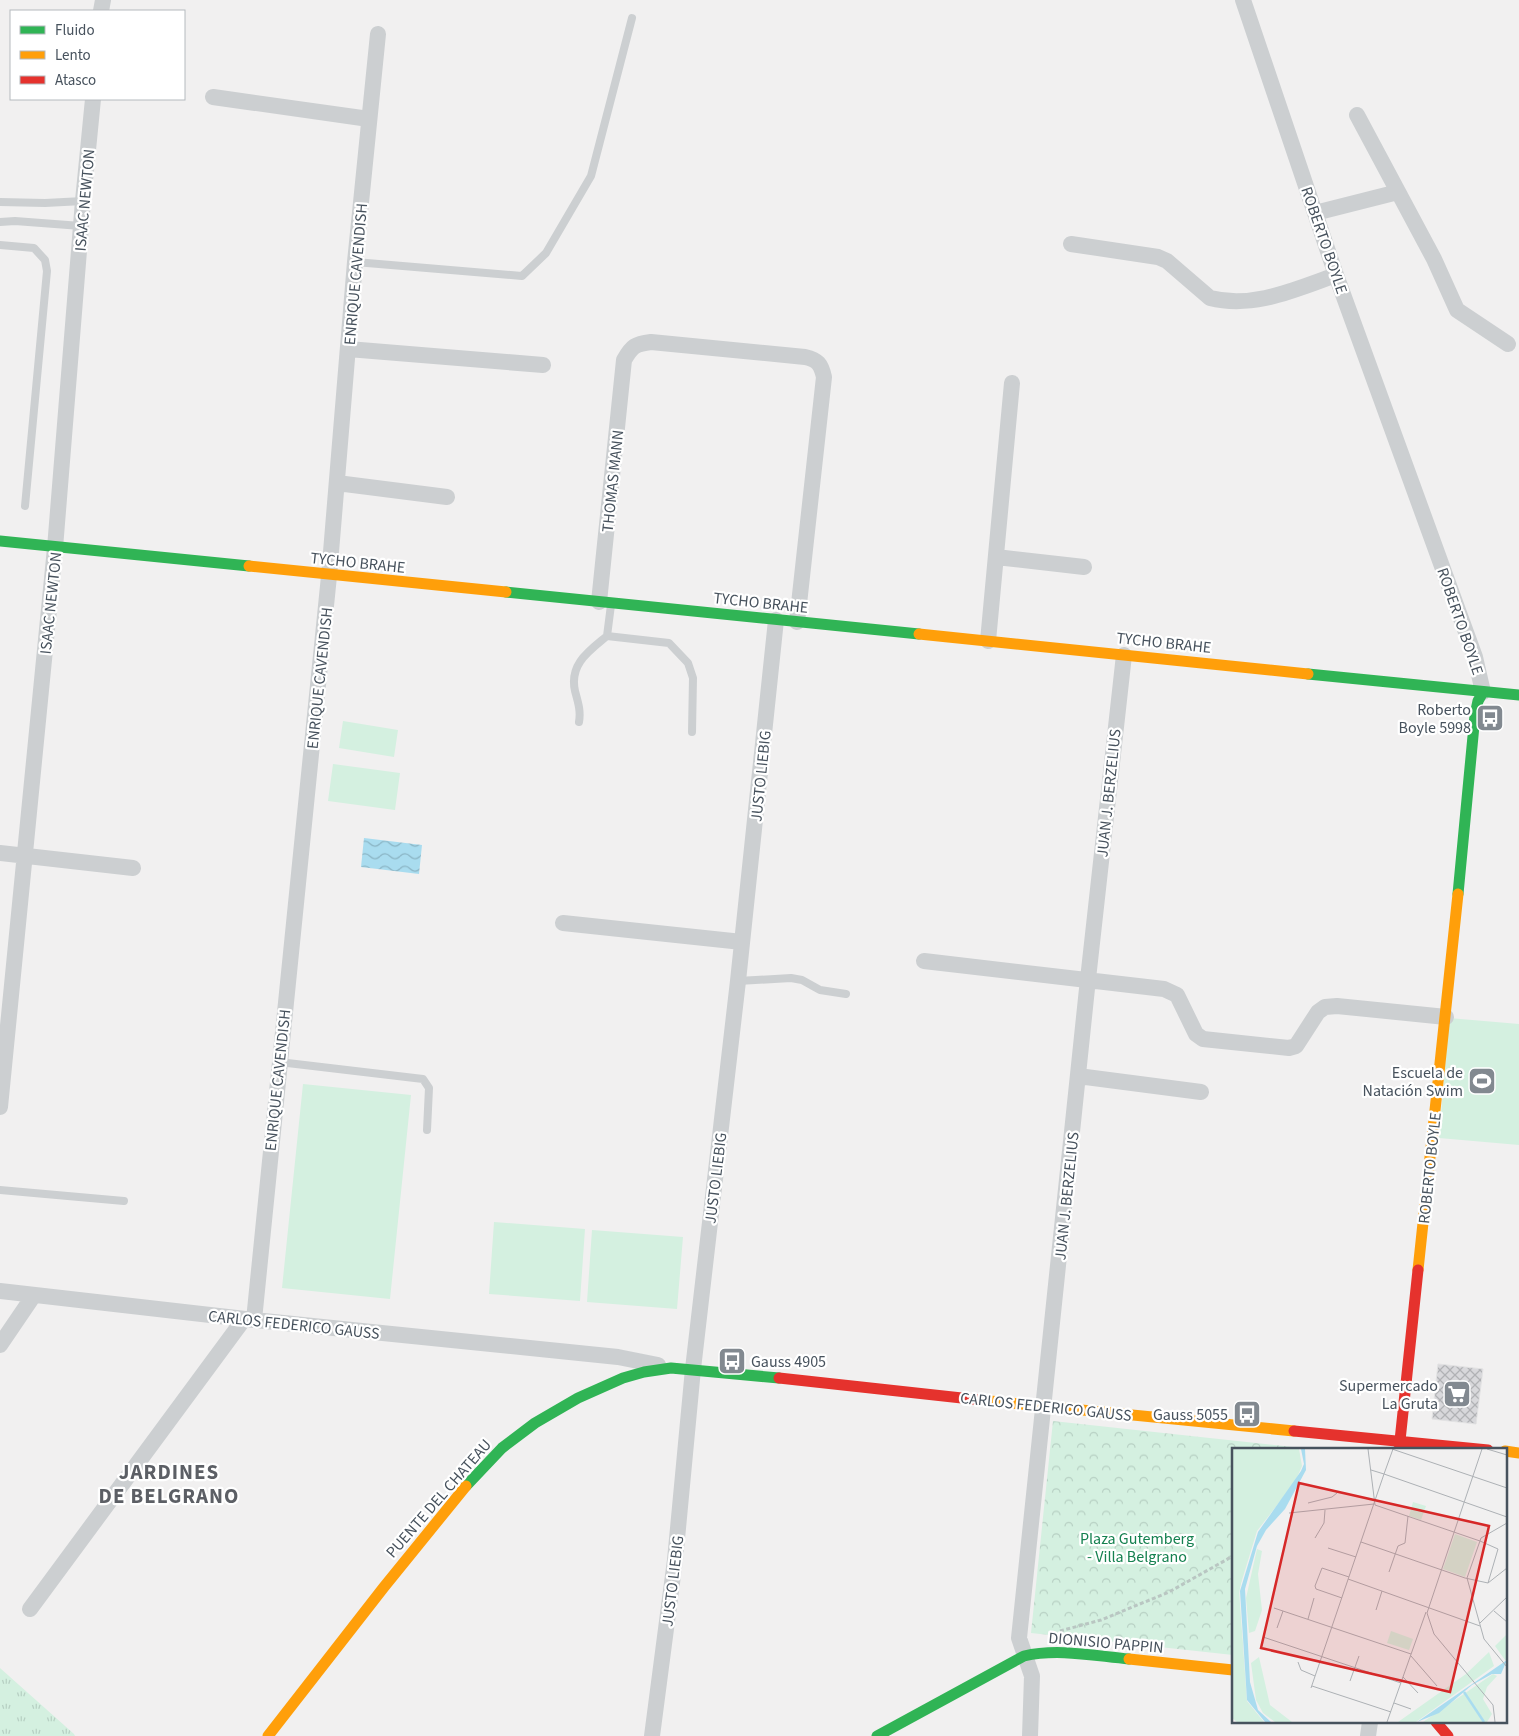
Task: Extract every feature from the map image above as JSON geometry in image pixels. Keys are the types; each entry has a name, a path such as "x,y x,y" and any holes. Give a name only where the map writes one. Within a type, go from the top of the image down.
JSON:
{"main road":[{"name":"TYCHO BRAHE","path":"0,542 1519,695"},
{"path":"1484,692 1510,683"},
{"name":"ROBERTO BOYLE","path":"1399,1445 1446,1017 1475,715 1478,701 1484,692"},
{"name":"PUENTE DEL CHATEAU","path":"268,1736 339,1643 473,1479 497,1453 545,1416 609,1384 663,1368 694,1369"},
{"name":"CARLOS FEDERICO GAUSS","path":"694,1369 1399,1445 1452,1448"},
{"path":"1506,1452 1519,1453"},
{"name":"DIONISIO PAPPIN","path":"877,1736 1024,1656 1041,1652 1068,1653 1232,1670"},
{"path":"1438,1724 1448,1736"}],"street":[{"name":"ROBERTO BOYLE","path":"1243,0 1336,275 1475,658 1484,692"},
{"name":"ENRIQUE CAVENDISH","path":"249,1320 279,1062 329,576 355,262 378,34"},
{"path":"213,97 370,119"},
{"name":"ISAAC NEWTON","path":"0,1107 55,548 93,100"},
{"path":"1357,115 1434,260 1457,310 1508,344"},
{"path":"1315,213 1398,192"},
{"path":"1071,244 1158,257 1167,261 1210,298 1219,301 1262,300 1336,275"},
{"name":"THOMAS MANN","path":"606,602 624,360 631,347 640,343 651,342 805,357 816,360 821,367 824,378 797,622"},
{"path":"348,350 543,365"},
{"path":"988,641 1012,383"},
{"path":"337,483 447,497"},
{"path":"996,557 1084,567"},
{"name":"JUSTO LIEBIG","path":"652,1736 675,1560 694,1369 738,981 776,620"},
{"name":"JUAN J. BERZELIUS","path":"1030,1736 1032,1676 1024,1656 1020,1638 1088,979 1124,655"},
{"path":"0,853 133,868"},
{"path":"563,923 742,942"},
{"path":"924,961 1164,989 1177,995 1196,1034 1203,1039 1289,1048 1296,1046 1318,1012 1325,1007 1337,1006 1446,1017"},
{"path":"1078,1076 1201,1092"},
{"name":"CARLOS FEDERICO GAUSS","path":"0,1291 249,1320 618,1357 672,1368"},
{"path":"0,1345 34,1295"},
{"path":"30,1609 249,1320"},
{"name":"CARLOS FEDERICO GAUSS","path":"589,1354 608,1364 611,1372 609,1384"}],"lane":[{"path":"355,262 522,276 546,253 591,176 632,18"},
{"path":"0,202 45,204 83,201"},
{"path":"0,222 15,221 81,226"},
{"path":"0,245 34,248 45,260 47,271 25,506"},
{"path":"606,602 607,636"},
{"path":"579,722 580,713 574,677 577,664 584,655 607,636 669,643 688,663 693,678 692,732"},
{"path":"738,981 791,978 802,980 820,990 846,994"},
{"path":"279,1062 423,1079 429,1088 427,1130"},
{"path":"0,1190 124,1201"}],"path":[{"path":"1055,1633 1101,1620 1169,1592 1232,1557"}],"green space":[{"path":"343,721 398,730 394,757 339,748"},
{"path":"333,764 400,773 395,810 328,801"},
{"name":"Escuela de Natación Swim","path":"1449,1018 1519,1024 1519,1145 1439,1138"},
{"path":"303,1084 411,1095 390,1299 282,1288"},
{"path":"494,1222 585,1229 580,1301 489,1294"},
{"path":"592,1230 683,1237 677,1309 587,1302"},
{"name":"Plaza Gutemberg - Villa Belgrano","path":"1053,1421 1302,1448 1232,1448 1232,1655 1031,1633"},
{"path":"0,1668 74,1734 75,1736 0,1736"}],"water":[{"path":"364,838 422,845 419,874 361,867"}],"building":[{"name":"Supermercado La Gruta","path":"1438,1364 1483,1369 1476,1424 1432,1419"}],"traffic: fast":[{"path":"0,541 249,566"},
{"path":"506,592 919,634"},
{"path":"1308,674 1519,695"},
{"path":"1458,894 1475,715 1478,701 1483,692"},
{"path":"466,1486 502,1448 535,1423 578,1398 623,1378 644,1372 671,1368 779,1378"},
{"path":"877,1736 1024,1656 1063,1653 1129,1659"}],"traffic: slow":[{"path":"249,566 506,592"},
{"path":"919,634 1308,674"},
{"path":"1418,1270 1458,894"},
{"path":"980,1400 1294,1431"},
{"path":"1506,1451 1519,1453"},
{"path":"268,1736 384,1587 466,1486"},
{"path":"1129,1659 1232,1670"}],"traffic: jam":[{"path":"1399,1448 1418,1270"},
{"path":"779,1378 980,1400"},
{"path":"1294,1431 1468,1448"},
{"path":"1438,1724 1448,1736"}],"place":[{"name":"Roberto Boyle 5998","path":"1490,718"},
{"name":"Escuela de Natación Swim","path":"1482,1081"},
{"name":"Gauss 4905","path":"732,1361"},
{"name":"Supermercado La Gruta","path":"1457,1394"},
{"name":"Gauss 5055","path":"1247,1414"}],"district":[{"name":"JARDINES DE BELGRANO","path":"169,1484"}]}
